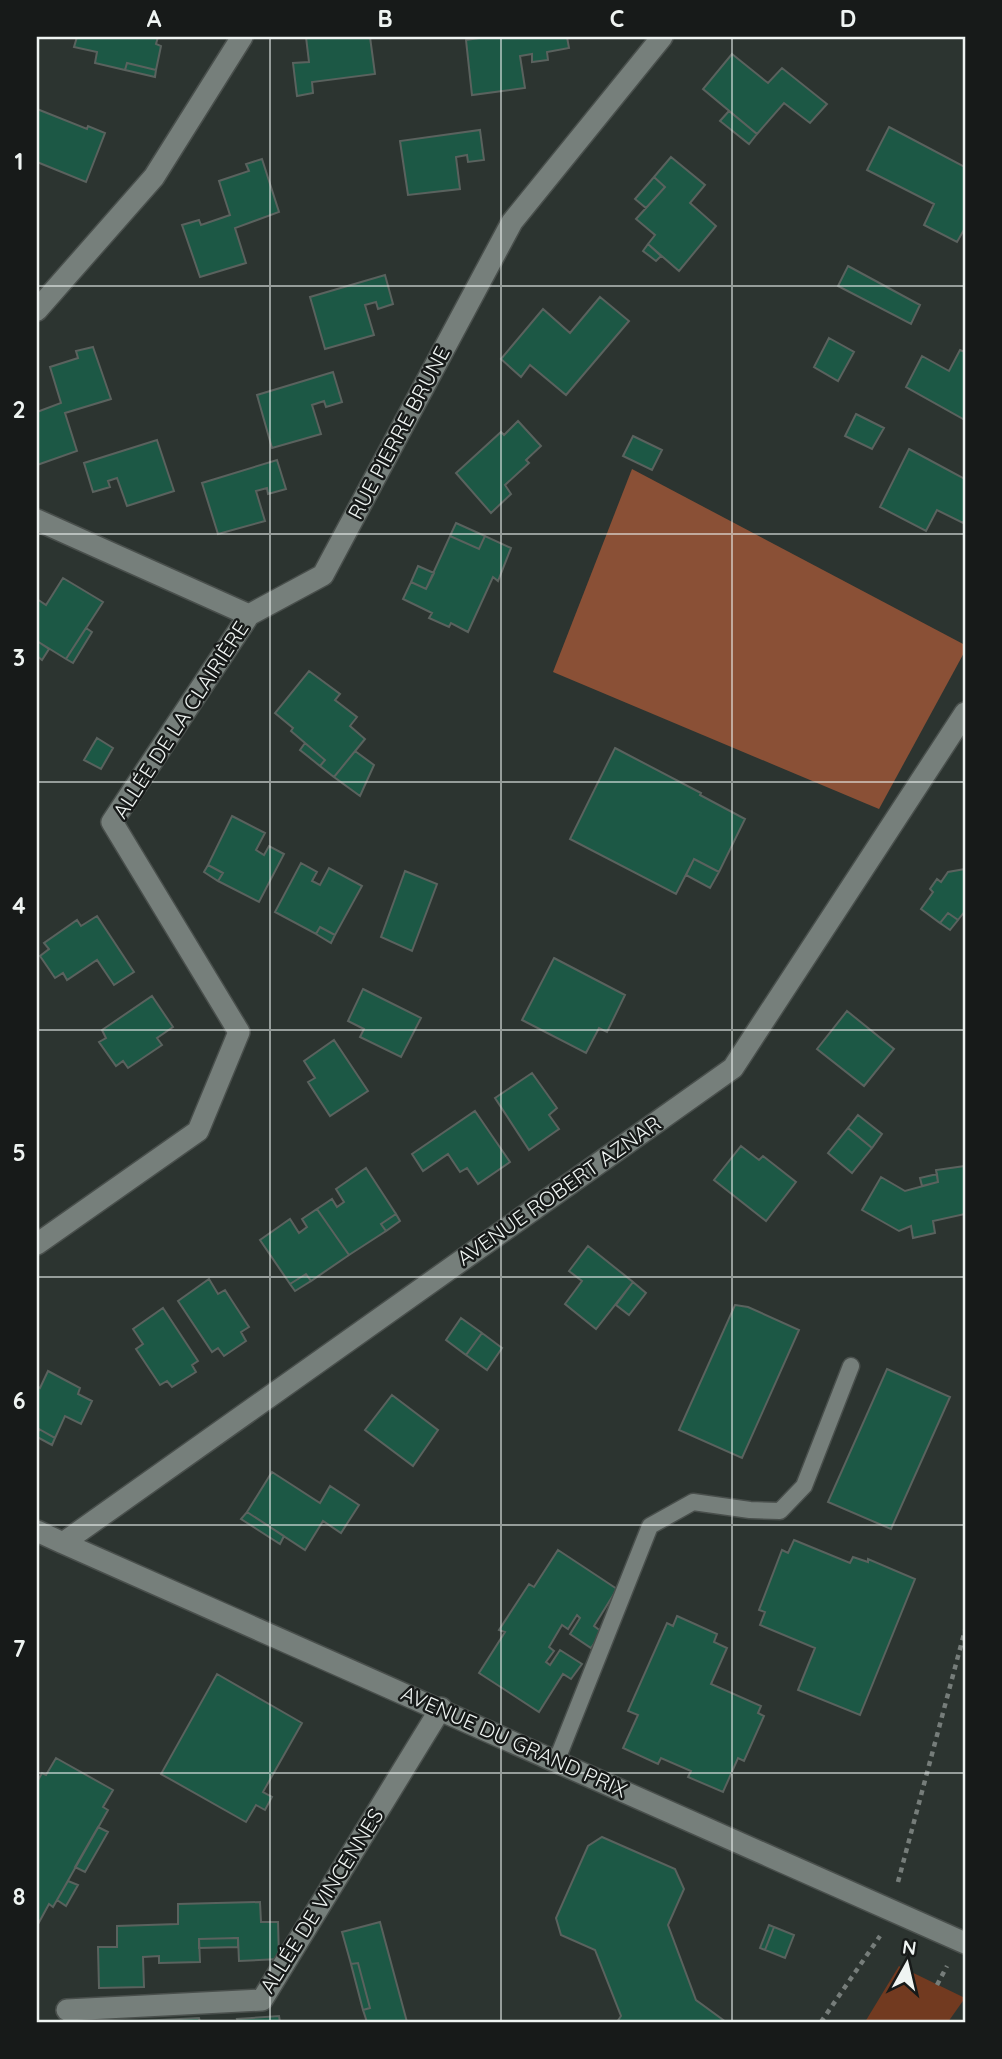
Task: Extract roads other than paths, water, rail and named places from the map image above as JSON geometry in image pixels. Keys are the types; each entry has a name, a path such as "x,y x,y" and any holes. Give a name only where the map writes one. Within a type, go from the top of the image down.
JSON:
{"street":[{"path":"37,310 153,177 242,37"},
{"name":"RUE PIERRE BRUNE","path":"249,615 323,575 512,222 662,37"},
{"path":"37,520 249,615"},
{"name":"ALLÉE DE LA CLAIRIÈRE","path":"37,1244 198,1131 239,1032 112,822 249,615"},
{"name":"AVENUE ROBERT AZNAR","path":"63,1542 733,1068 965,713"},
{"path":"37,1531 63,1542"},
{"name":"AVENUE DU GRAND PRIX","path":"63,1542 965,1943"},
{"name":"ALLÉE DE VINCENNES","path":"67,2010 262,2000 441,1708"}],"lane":[{"path":"556,1762 650,1525 693,1502 779,1511 804,1486 851,1366"}]}
